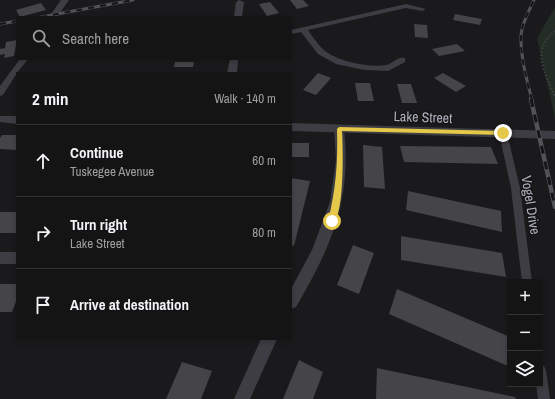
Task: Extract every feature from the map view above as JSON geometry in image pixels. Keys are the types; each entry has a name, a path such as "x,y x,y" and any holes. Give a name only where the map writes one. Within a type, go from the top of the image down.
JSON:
{"street":[{"path":"54,16 65,0"},
{"path":"238,16 240,2"},
{"path":"292,32 406,6 422,9"},
{"path":"303,29 321,52 339,62 364,68 388,68 402,60"},
{"path":"0,93 23,60"},
{"path":"232,72 234,60"},
{"path":"0,119 16,120"},
{"name":"Lake Street","path":"292,127 555,135"},
{"path":"292,300 312,268 332,221 337,201 341,165 339,129"},
{"path":"0,258 16,258"},
{"path":"242,399 269,340"}],"lane":[{"name":"Vogel Drive","path":"503,133 518,209 527,279"},
{"path":"542,387 544,399"}],"path":[{"path":"555,31 546,38 541,48 546,75 555,97"}],"shaded area":[{"path":"555,7 555,118 537,38"}],"building":[{"path":"290,0 303,0 309,6 297,9"},
{"path":"270,2 279,13 267,16 259,4"},
{"path":"41,3 46,10 19,16 16,10"},
{"path":"455,14 482,19 480,25 453,20"},
{"path":"414,24 427,25 428,38 415,37"},
{"path":"16,40 16,45 14,56 4,58 5,54 0,55 0,49 5,48 6,42"},
{"path":"457,44 465,51 439,56 432,49"},
{"path":"175,62 194,62 193,67 174,67"},
{"path":"318,73 331,78 316,95 303,90"},
{"path":"443,73 466,86 456,92 434,78"},
{"path":"355,83 370,83 374,101 358,101"},
{"path":"397,84 411,84 417,103 402,103"},
{"path":"2,135 16,135 16,150 0,149 0,138"},
{"path":"292,143 309,143 309,157 292,157"},
{"path":"363,145 382,147 385,189 364,187"},
{"path":"400,146 491,147 498,164 404,162"},
{"path":"292,178 310,181 294,246 292,245"},
{"path":"408,191 501,211 502,232 406,210"},
{"path":"0,212 16,212 16,233 0,233"},
{"path":"401,236 502,253 506,277 401,260"},
{"path":"353,245 374,253 359,294 337,285"},
{"path":"0,284 16,284 16,302 12,312 0,312"},
{"path":"397,289 507,336 507,366 389,314"},
{"path":"299,360 323,372 313,399 283,399"},
{"path":"182,362 212,371 201,399 166,399"},
{"path":"377,368 515,397 516,399 376,399"}],"railway":[{"path":"46,16 133,0"},
{"path":"532,100 523,60 521,35 524,22 534,0"},
{"path":"0,24 16,21"},
{"path":"531,99 555,207"}],"route":[{"path":"332,221 337,201 341,165 339,129 503,133"}]}
